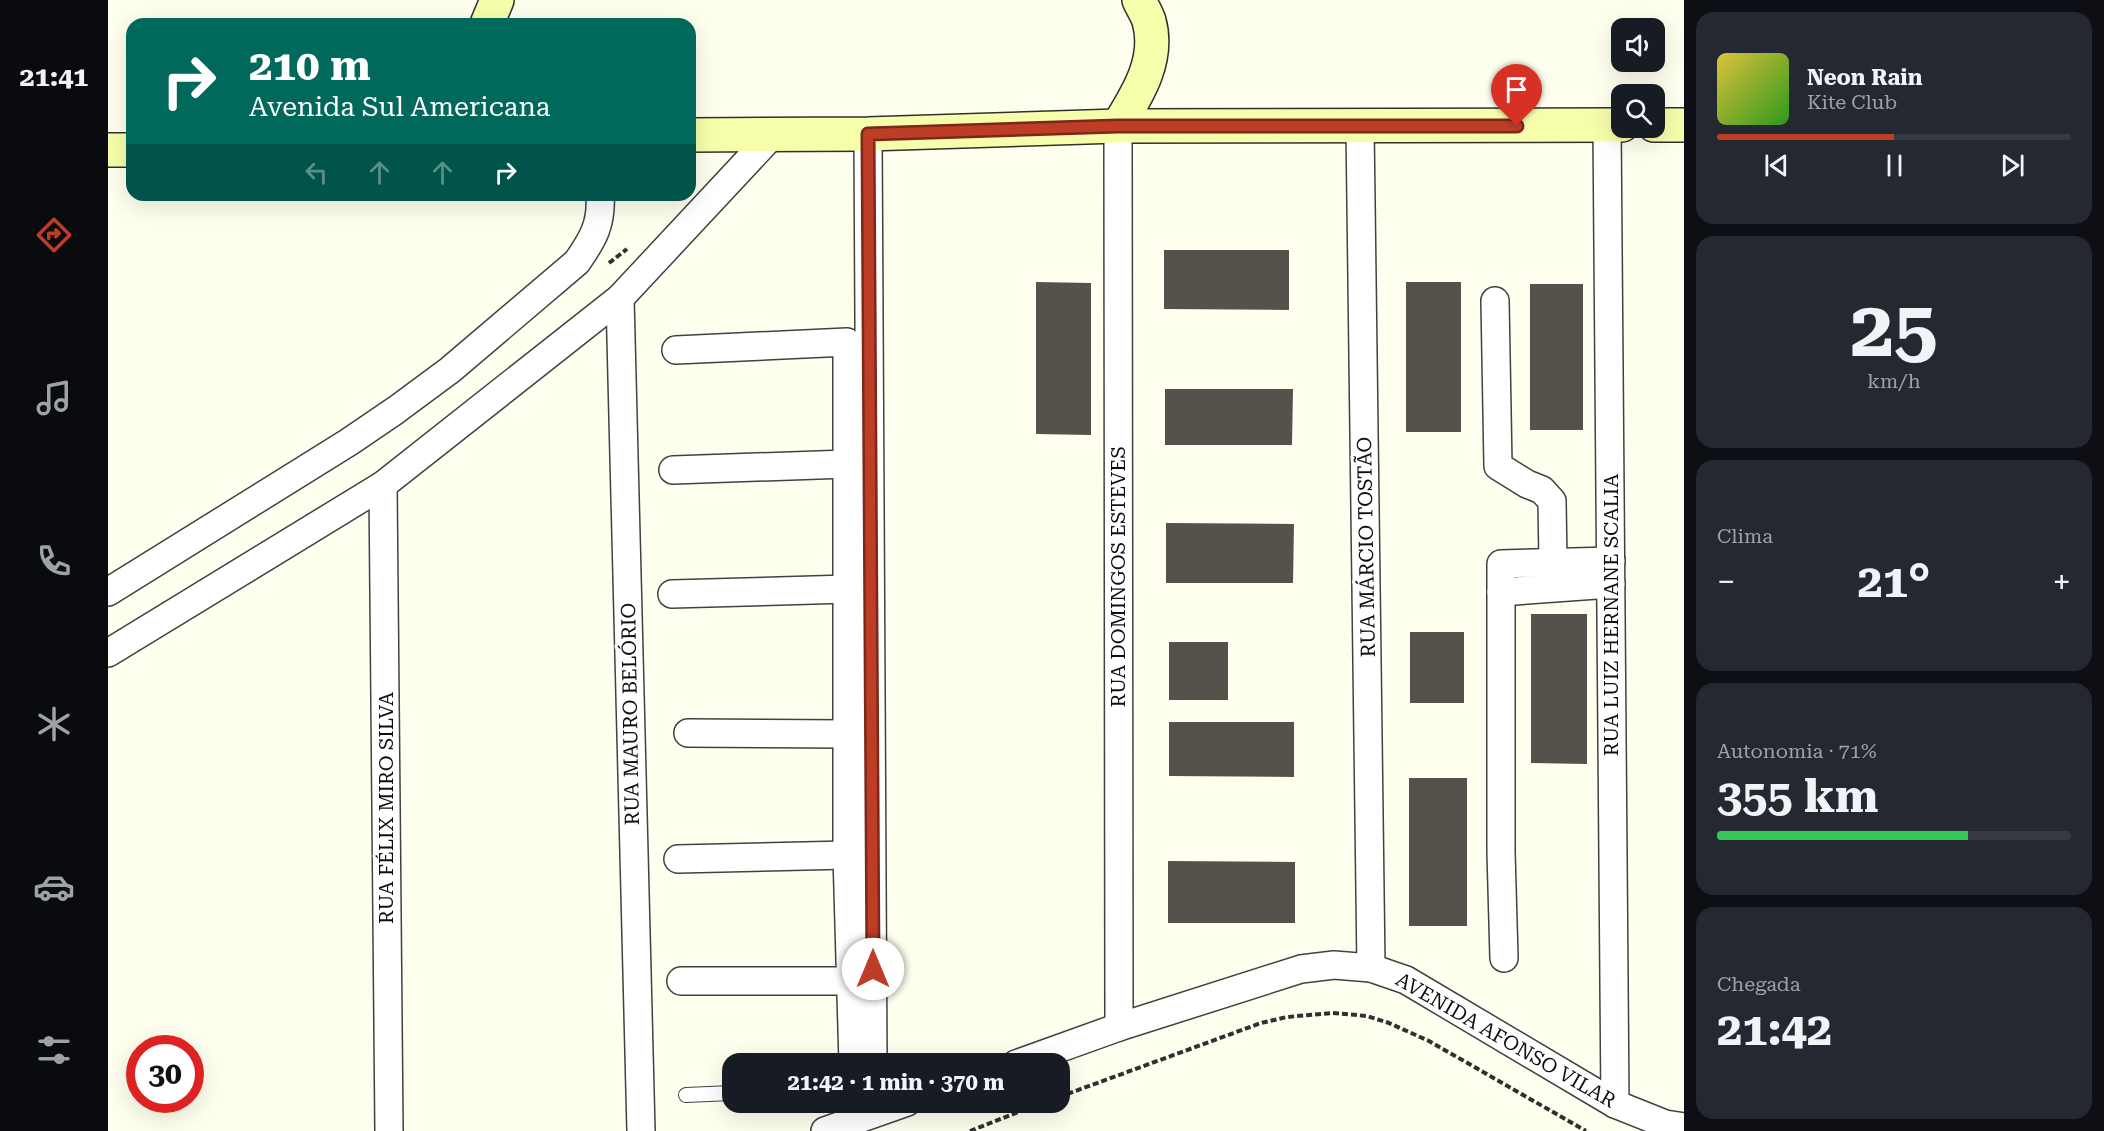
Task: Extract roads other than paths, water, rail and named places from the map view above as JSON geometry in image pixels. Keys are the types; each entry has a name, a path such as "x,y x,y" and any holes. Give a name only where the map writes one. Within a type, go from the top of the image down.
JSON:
{"street":[{"path":"490,18 497,0"},
{"path":"1118,126 1141,89 1152,46 1149,22 1138,0"},
{"path":"696,135 868,134 1118,126 1611,125"},
{"path":"1665,125 1684,125"},
{"name":"RUA DOMINGOS ESTEVES","path":"1118,126 1119,1027"},
{"name":"RUA MÁRCIO TOSTÃO","path":"1360,126 1371,968"},
{"path":"108,653 383,485 620,298 774,133"},
{"path":"868,134 873,1053"},
{"name":"RUA LUIZ HERNANE SCALIA","path":"1614,138 1611,572 1615,1104"},
{"path":"108,150 126,150"},
{"path":"108,592 349,442 450,370 577,262 591,242 600,221 600,201"},
{"name":"RUA MAURO BELÓRIO","path":"620,298 641,1131"},
{"path":"1495,302 1498,466 1527,484 1542,490 1552,501 1553,562"},
{"path":"676,350 847,342 847,855 854,1053"},
{"path":"673,470 847,464"},
{"name":"RUA FÉLIX MIRO SILVA","path":"383,485 388,1131"},
{"path":"1504,958 1501,852 1501,564 1553,562 1611,572"},
{"path":"1501,592 1611,572"},
{"path":"672,594 848,590"},
{"path":"688,733 847,734"},
{"path":"678,859 847,855"},
{"name":"AVENIDA AFONSO VILAR","path":"1047,1053 1119,1027 1301,969 1334,965 1371,968 1406,980 1615,1104 1665,1124 1684,1127"},
{"path":"681,981 851,981"},
{"path":"825,1131 858,1113"}],"lane":[{"path":"686,1095 722,1093"}]}
